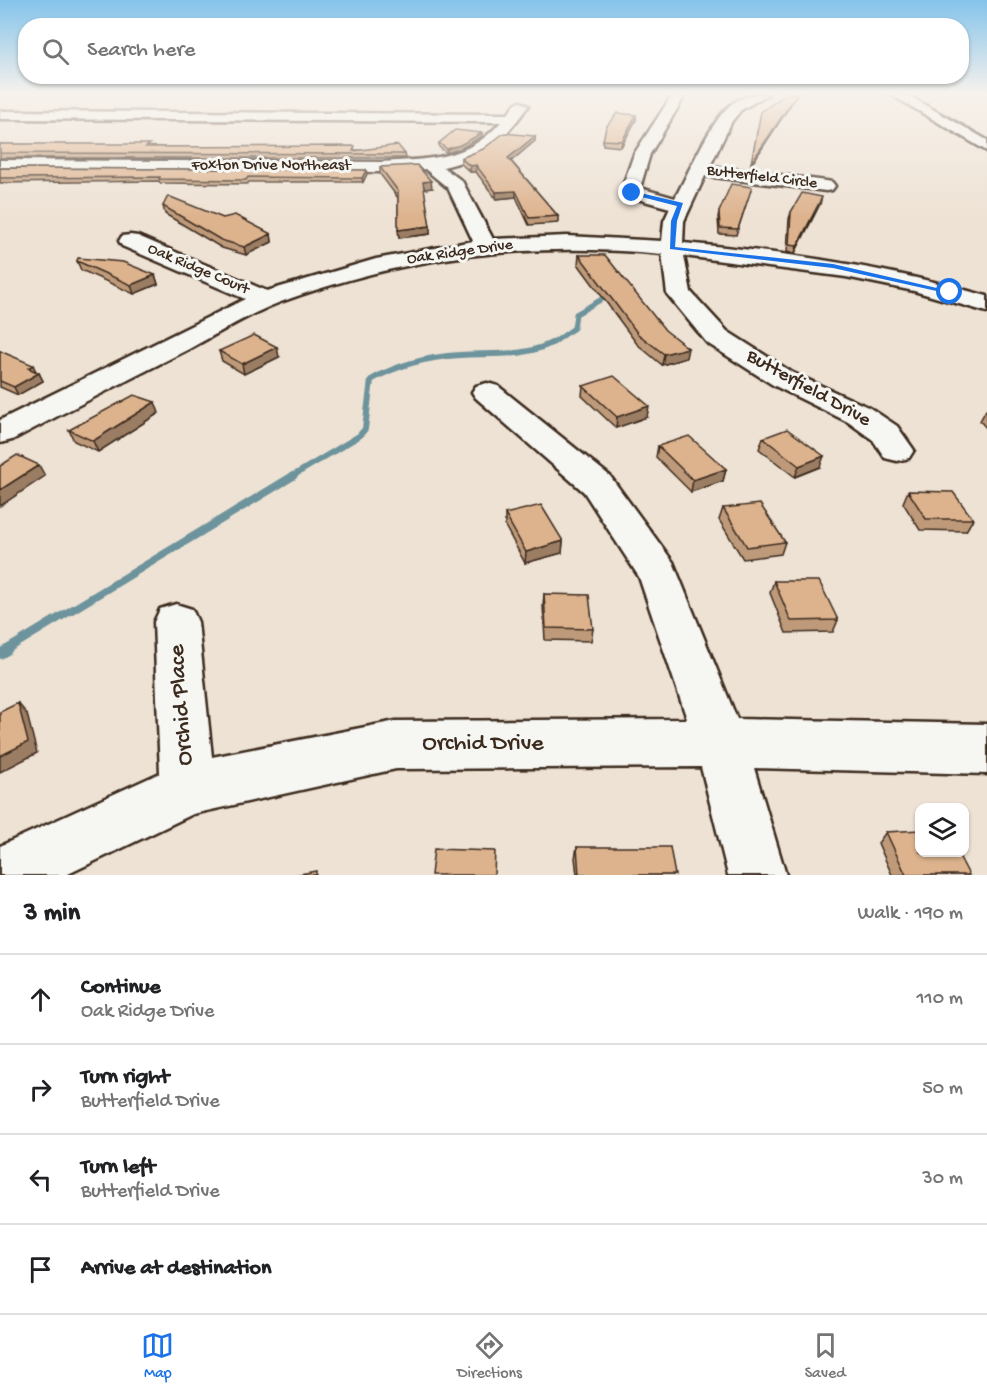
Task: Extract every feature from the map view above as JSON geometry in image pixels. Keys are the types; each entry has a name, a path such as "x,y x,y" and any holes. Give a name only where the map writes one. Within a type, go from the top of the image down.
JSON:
{"street":[{"name":"Foxton Drive Northeast","path":"0,165 380,167 429,164 479,149 496,135"},
{"path":"654,135 642,154 630,191 681,205"},
{"name":"Butterfield Drive","path":"717,135 674,221 672,248 679,294 717,337 783,379 859,416 885,433 897,450"},
{"path":"967,135 987,146"},
{"path":"429,164 456,185 486,246"},
{"name":"Butterfield Circle","path":"698,170 826,186"},
{"name":"Oak Ridge Court","path":"130,241 266,299"},
{"name":"Oak Ridge Drive","path":"0,433 266,299 341,275 393,262 486,246 587,243 672,248 833,266 916,283 987,304"},
{"path":"487,392 597,484 658,573 721,743 758,875"},
{"name":"Orchid Place","path":"176,622 188,788"},
{"name":"Orchid Drive","path":"2,875 188,788 396,745 721,743 987,749"}],"building":[{"path":"449,135 479,135 447,149 439,143"},
{"path":"502,135 535,136 508,158 558,216 529,218 516,191 496,192 476,165 470,166 461,158 483,149"},
{"path":"604,135 625,135 622,141 603,140"},
{"path":"757,135 770,135 751,163"},
{"path":"0,144 150,144 146,147 355,146 353,151 398,145 405,154 0,153"},
{"path":"417,165 431,181 423,182 430,226 398,230 398,191 380,167"},
{"path":"0,168 366,170 362,178 248,177 246,180 159,179 160,177 0,178"},
{"path":"731,184 752,187 738,229 720,228 719,212"},
{"path":"802,193 822,197 797,246 789,245 791,212"},
{"path":"168,196 223,218 235,215 271,234 244,247 221,240 163,206"},
{"path":"579,255 605,255 665,330 688,348 664,354 638,334"},
{"path":"78,258 123,262 155,275 131,285 77,261"},
{"path":"254,335 277,347 242,364 219,351"},
{"path":"0,351 33,365 28,368 39,373 14,387 0,381"},
{"path":"614,376 649,406 617,417 583,386"},
{"path":"134,395 155,402 93,441 69,430"},
{"path":"787,429 824,456 799,466 763,438"},
{"path":"689,436 726,469 693,480 658,446"},
{"path":"17,455 39,465 0,490 0,466"},
{"path":"908,491 953,492 973,519 926,519"},
{"path":"760,504 785,542 747,547 723,508"},
{"path":"541,505 563,541 526,552 505,514"},
{"path":"774,581 819,581 838,620 791,621"},
{"path":"544,594 589,595 593,629 546,628"},
{"path":"18,703 28,742 0,756 0,712"},
{"path":"915,830 915,857 960,857 969,875 906,875 886,832"},
{"path":"577,847 670,847 675,875 579,875"},
{"path":"434,849 495,851 494,875 431,875"},
{"path":"316,871 316,875 295,875"}],"waterway":[{"path":"553,343 574,328 576,314 609,295"},
{"path":"291,477 359,436 365,429 371,380 382,374 425,360 460,355 521,352 555,341"},
{"path":"4,651 293,476"},
{"path":"0,654 7,650"}],"route":[{"path":"632,193 681,205 674,221 672,248 833,266 874,273 950,292"}]}
